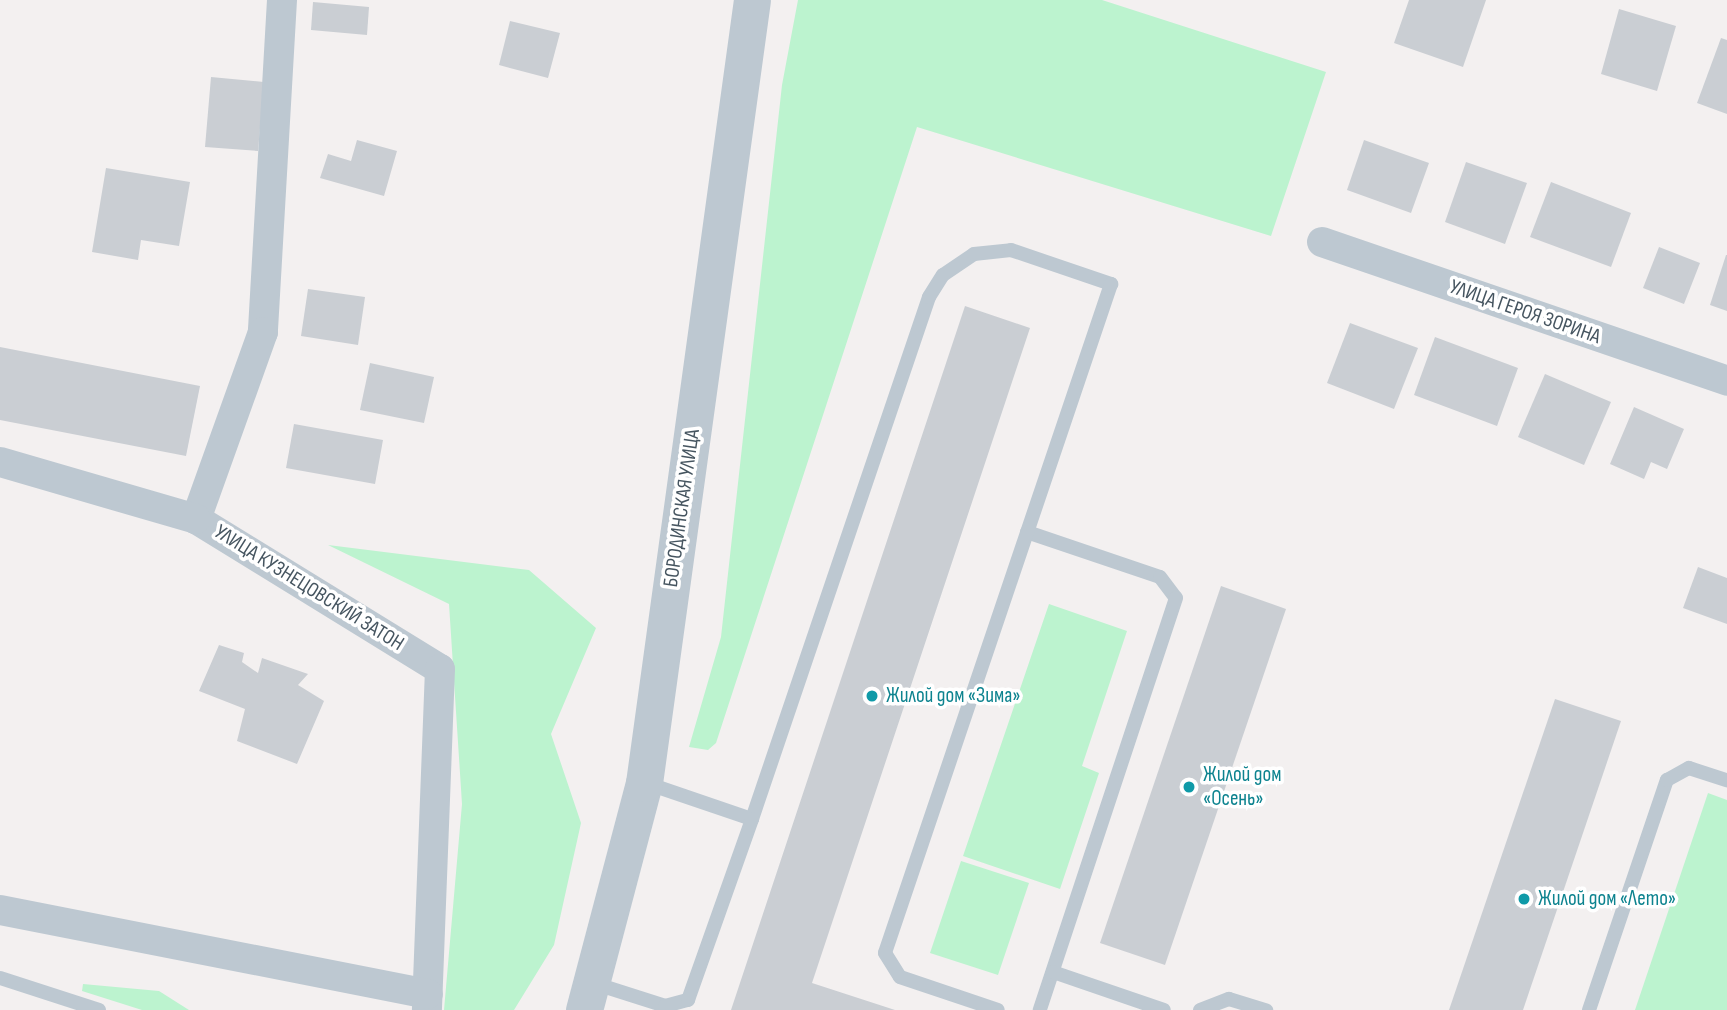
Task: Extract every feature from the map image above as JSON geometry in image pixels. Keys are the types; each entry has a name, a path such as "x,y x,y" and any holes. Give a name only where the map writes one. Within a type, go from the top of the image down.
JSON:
{"street":[{"name":"УЛИЦА КУЗНЕЦОВСКИЙ ЗАТОН","path":"282,0 263,332 196,519 440,668 428,1002"},
{"name":"БОРОДИНСКАЯ УЛИЦА","path":"587,996 644,782 752,0"},
{"name":"УЛИЦА ГЕРОЯ ЗОРИНА","path":"1322,242 1727,381"},
{"path":"0,462 196,519"},
{"path":"0,910 428,1002"}],"lane":[{"path":"587,996 665,1006 688,1000 929,298 953,266 987,250 1011,250 1111,284 885,953 900,977 998,1010"},
{"path":"1027,532 1160,577 1177,597 1040,1010"},
{"path":"1589,1010 1667,780 1689,768 1727,780"},
{"path":"644,782 752,819"},
{"path":"1053,972 1164,1010"},
{"path":"0,978 99,1010"},
{"path":"1200,1010 1228,999 1266,1010"}],"green space":[{"path":"798,0 1102,0 1326,72 1271,236 917,127 716,743 708,750 689,747 721,637 782,85"},
{"path":"328,545 529,570 596,628 551,734 581,823 554,945 514,1010 444,1010 462,804 449,604"},
{"path":"1049,604 1127,631 1082,766 1099,773 1060,889 963,856"},
{"path":"1708,793 1727,800 1727,1010 1635,1010"},
{"path":"961,861 1029,883 998,975 930,953"},
{"path":"83,984 159,991 189,1010 142,1010 82,991"}],"building":[{"path":"1409,0 1486,0 1463,67 1394,43"},
{"path":"313,2 369,7 367,35 311,30"},
{"path":"1619,9 1676,26 1657,91 1601,74"},
{"path":"510,21 560,33 548,78 499,65"},
{"path":"1721,38 1727,40 1727,114 1697,103"},
{"path":"211,77 264,82 258,151 205,147"},
{"path":"357,140 397,151 384,196 320,178 328,154 351,161"},
{"path":"1364,140 1429,163 1411,213 1347,190"},
{"path":"1466,162 1527,183 1505,244 1445,222"},
{"path":"106,168 190,182 179,246 141,240 138,260 92,252"},
{"path":"1551,182 1631,213 1611,267 1530,237"},
{"path":"1659,247 1700,263 1684,304 1643,288"},
{"path":"1727,255 1727,311 1710,305"},
{"path":"308,289 365,297 358,345 301,336"},
{"name":"Жилой дом «Зима»","path":"965,306 1030,328 812,983 895,1010 731,1010"},
{"path":"1350,323 1418,348 1394,409 1327,383"},
{"path":"1435,337 1518,368 1497,426 1414,395"},
{"path":"0,347 200,386 186,456 0,420"},
{"path":"370,363 434,377 424,423 360,410"},
{"path":"1545,374 1611,402 1584,465 1518,437"},
{"path":"1634,407 1684,429 1667,469 1651,462 1644,479 1610,464"},
{"path":"294,424 383,440 375,484 286,468"},
{"path":"1698,567 1727,578 1727,624 1683,608"},
{"name":"Жилой дом «Осень»","path":"1221,586 1286,609 1165,965 1100,943"},
{"path":"219,645 244,653 242,662 258,673 262,658 308,674 298,685 324,701 297,764 237,741 245,709 199,691"},
{"name":"Жилой дом «Лето»","path":"1555,699 1621,721 1523,1010 1449,1010"}],"place":[{"name":"Жилой дом «Зима»","path":"872,696"},
{"name":"Жилой дом «Осень»","path":"1189,787"},
{"name":"Жилой дом «Лето»","path":"1524,899"}]}
